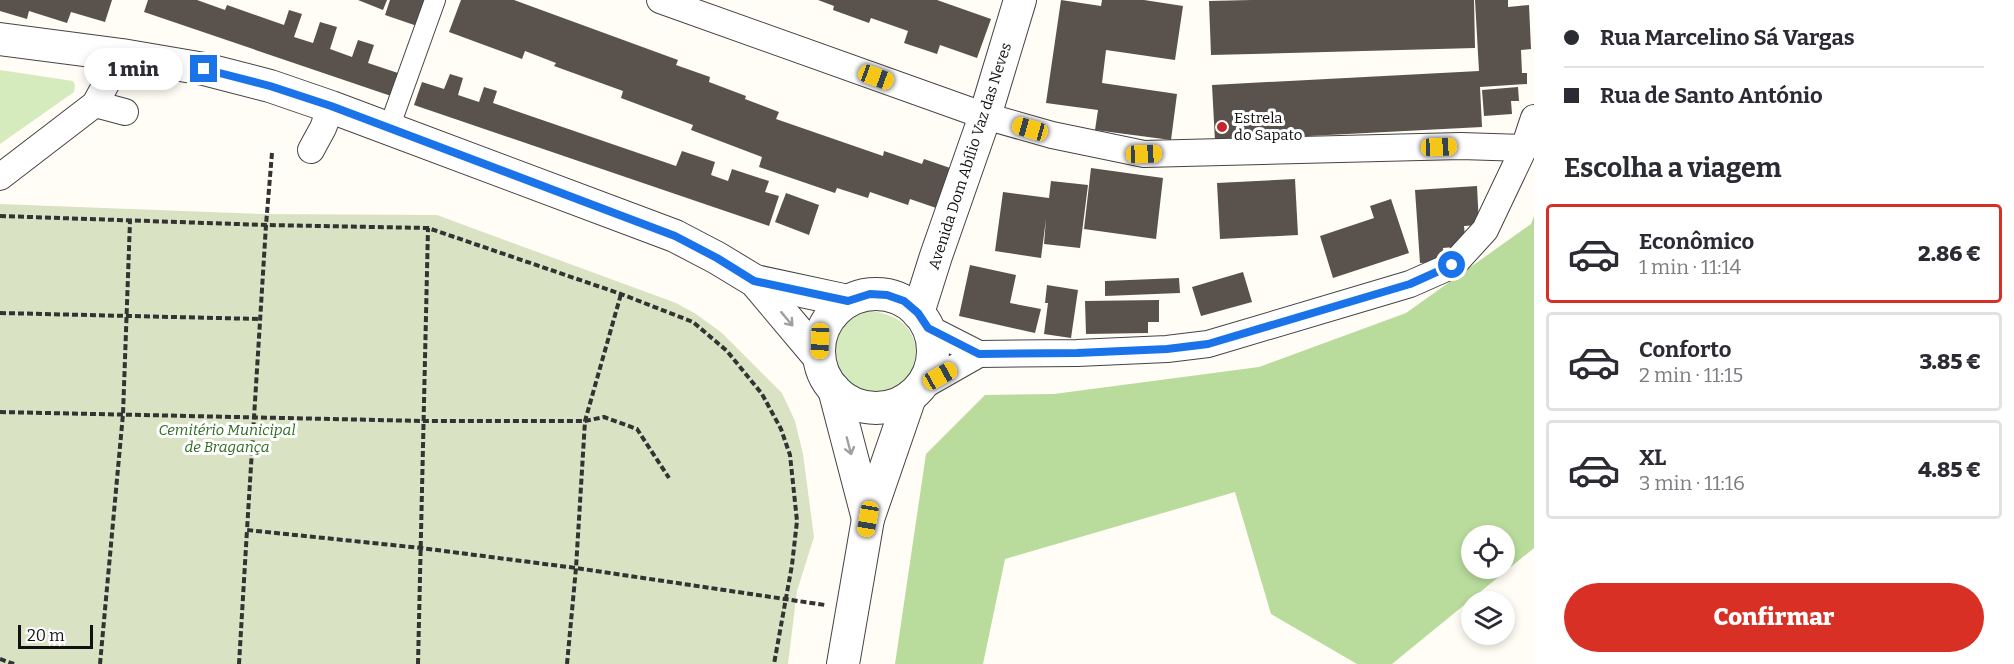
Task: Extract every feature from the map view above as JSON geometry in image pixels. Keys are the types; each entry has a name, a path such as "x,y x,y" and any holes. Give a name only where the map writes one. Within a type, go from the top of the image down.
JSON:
{"street":[{"path":"389,128 435,0"},
{"path":"660,0 985,116 1052,135 1144,154 1461,146 1524,148"},
{"name":"Avenida Dom Abílio Vaz das Neves","path":"923,320 936,256 985,116 1020,0"},
{"path":"0,39 122,55 204,69 270,86 331,106 675,236 717,258 754,281 819,357 834,389 868,519"},
{"path":"0,177 95,104 122,55"},
{"path":"95,104 125,112"},
{"path":"311,150 323,128 331,106"},
{"path":"834,389 848,400 865,407 882,408 897,404 979,354 1088,353 1167,349 1208,344 1410,284 1452,265 1485,230 1524,148 1534,118"},
{"path":"819,357 820,341 825,325 835,311 910,276 936,256"},
{"path":"754,281 859,298 887,295 904,301 923,320 979,354"},
{"path":"843,664 868,519 915,392 928,374 933,358 933,343 923,320"}],"path":[{"path":"239,664 272,153"},
{"path":"0,216 428,228 621,294 693,322 727,351 762,394 781,429 790,455 797,520 792,565 774,664"},
{"path":"100,664 123,414 130,221"},
{"path":"418,664 428,228"},
{"path":"567,664 576,568 585,421 621,294"},
{"path":"0,314 260,319"},
{"path":"0,412 425,421 585,421 604,417 637,429 669,478"},
{"path":"247,530 576,568 852,609"},
{"path":"0,658 14,664"}],"green space":[{"path":"0,70 73,81 74,92 0,144"},
{"name":"Cemitério Municipal de Bragança","path":"0,204 260,214 437,215 676,303 696,314 722,333 782,393 795,421 803,454 814,537 797,591 788,664 0,664"},
{"path":"1534,216 1534,548 1515,564 1515,525 1461,525 1461,579 1496,579 1481,591 1461,591 1461,608 1392,664 1357,664 1271,614 1235,492 1005,559 983,664 895,664 926,454 985,395 1054,394 1259,367 1406,313 1531,224"},
{"path":"867,311 894,318 910,331 916,349 913,367 903,383 888,393 869,393 847,381 837,369 835,362 833,346 839,331 849,321"}],"building":[{"path":"0,0 112,0 105,22 71,12 67,23 29,11 27,19 0,11"},
{"path":"148,0 197,0 225,10 227,5 284,25 289,10 302,14 294,37 313,43 320,22 337,27 330,49 352,57 358,40 374,45 368,63 401,74 394,97 144,12"},
{"path":"358,0 387,0 383,10"},
{"path":"390,0 429,0 420,27 385,15"},
{"path":"461,0 514,0 678,60 676,65 710,77 709,82 779,112 776,119 883,156 884,151 922,164 924,159 956,170 942,210 910,199 908,205 870,192 868,198 837,188 835,193 759,167 762,157 691,130 693,125 621,98 623,91 554,66 556,63 525,51 522,59 449,32"},
{"path":"818,0 937,0 991,19 977,58 940,45 937,54 904,43 908,31 871,18 869,23 833,10 834,6"},
{"path":"1061,0 1101,6 1102,0 1144,0 1183,6 1175,60 1106,50 1102,83 1177,94 1171,140 1095,130 1098,110 1046,103"},
{"path":"1474,0 1475,48 1211,55 1209,1"},
{"path":"1475,0 1508,0 1508,7 1529,5 1531,49 1521,50 1522,73 1527,73 1527,84 1480,87 1482,127 1215,141 1212,85 1479,71"},
{"path":"450,74 463,78 458,95 479,102 484,87 497,91 493,103 676,166 682,151 715,162 711,175 728,181 732,169 769,181 765,192 779,196 769,226 414,105 422,82 444,89"},
{"path":"1518,87 1519,101 1511,101 1512,114 1484,116 1482,90"},
{"path":"1091,168 1163,178 1156,239 1084,229"},
{"path":"1295,179 1298,235 1220,239 1217,183"},
{"path":"1051,181 1088,185 1080,248 1044,244 1046,219 1041,258 995,251 1003,192 1049,198"},
{"path":"1477,186 1479,225 1464,226 1466,246 1443,248 1444,262 1420,263 1415,190"},
{"path":"786,193 819,205 809,235 775,222"},
{"path":"1391,199 1409,253 1333,278 1320,236 1374,218 1370,206"},
{"path":"970,265 1016,275 1010,303 1041,309 1035,333 959,316"},
{"path":"1243,272 1252,302 1201,316 1192,287"},
{"path":"1179,278 1180,293 1105,296 1105,281"},
{"path":"1047,285 1078,290 1071,338 1044,334 1048,303 1045,303"},
{"path":"1159,300 1159,322 1148,322 1148,333 1086,334 1085,301"}],"place":[{"name":"Estrela do Sapato","path":"1222,127"}],"route":[{"path":"204,69 270,86 331,106 675,236 754,281 848,301 870,294 887,295 904,301 918,313 928,328 979,354 1077,353 1167,349 1208,344 1410,284 1452,265"}]}
